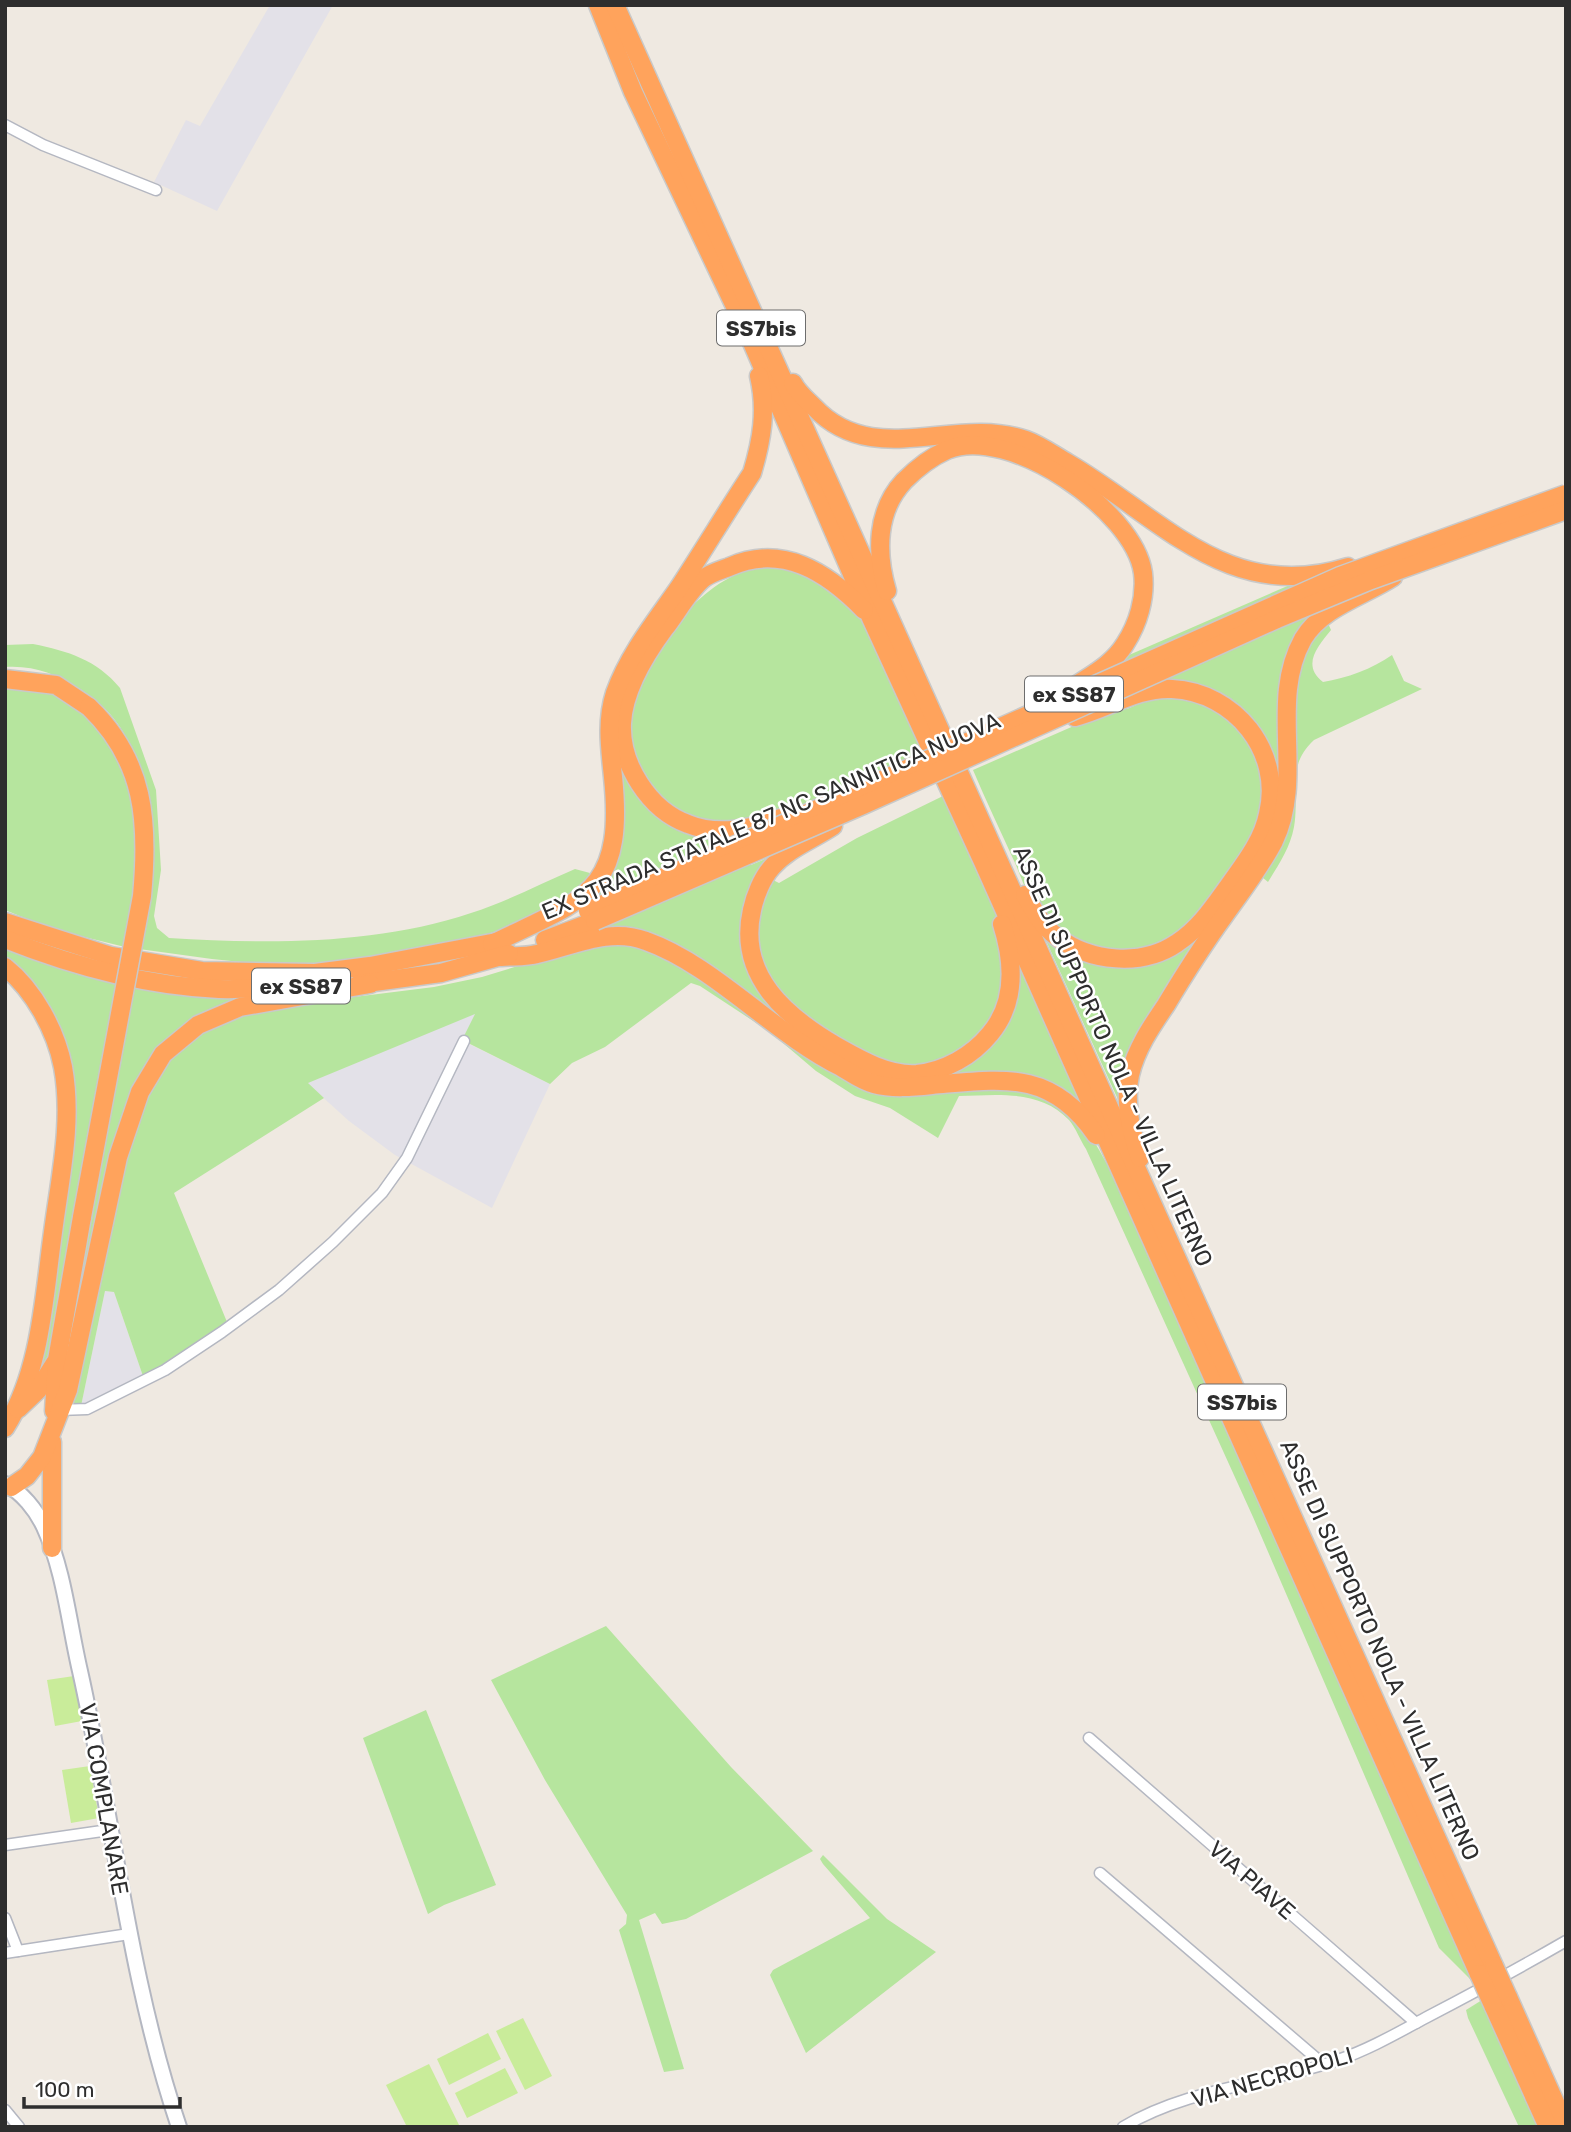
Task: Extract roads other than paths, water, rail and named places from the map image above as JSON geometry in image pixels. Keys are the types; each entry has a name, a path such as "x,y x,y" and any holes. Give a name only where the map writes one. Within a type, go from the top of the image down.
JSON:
{"highway":[{"name":"ASSE DI SUPPORTO NOLA - VILLA LITERNO","path":"598,5 633,92 750,338 871,618 1487,1970"},
{"name":"ASSE DI SUPPORTO NOLA - VILLA LITERNO","path":"615,5 656,102 741,283 1174,1253 1487,1970 1548,2127"},
{"path":"741,283 796,389 827,421 864,439 999,433 1028,440 1076,476 1192,548 1230,566 1263,575 1288,577 1412,557"},
{"path":"750,338 764,396 762,440 752,473 661,623 627,698 622,723 630,766 642,787 657,805 687,824 709,829 751,827 812,811"},
{"path":"906,651 884,582 878,544 891,496 916,469 949,449 993,446 1076,476 1130,540 1143,572 1142,600 1137,622 1124,646 1103,668 1044,708"},
{"name":"EX STRADA STATALE 87 NC SANNITICA NUOVA","path":"8,927 41,953 141,981 220,989 370,984 441,973 593,915 863,805 1412,557 1566,494"},
{"name":"EX STRADA STATALE 87 NC SANNITICA NUOVA","path":"593,915 812,811 1340,576 1566,510"},
{"path":"496,950 536,954 593,915 615,838 609,718 624,671 661,623 705,578 744,560 781,557 842,587 871,618"},
{"path":"990,838 1007,860 1042,924 1057,937 1089,953 1123,959 1159,953 1177,943 1203,922 1273,842 1286,806 1290,761 1286,693 1295,654 1305,635 1328,614 1412,557"},
{"path":"5,679 56,685 89,706 122,744 132,766 142,804 145,845 142,896 57,1360 50,1484 52,1548"},
{"path":"1038,726 1080,716 1133,696 1169,688 1187,690 1221,703 1248,725 1258,740 1270,778 1269,812 1249,869 1139,1046 1129,1076 1128,1110 1136,1147 1174,1253"},
{"path":"863,805 828,829 805,840 772,867 754,901 748,929 754,966 771,994 824,1049 885,1070 915,1074 956,1062 984,1042 1009,1002 1011,982 1009,950 984,863"},
{"path":"593,915 692,965 824,1049 873,1084 907,1088 1000,1079 1047,1089 1083,1115 1124,1177"},
{"name":"EX STRADA STATALE 87 NC SANNITICA NUOVA","path":"8,927 111,956 202,971 315,973 496,950"},
{"path":"5,967 17,976 36,1003 56,1040 63,1068 67,1129 40,1324 5,1428"},
{"path":"8,1486 36,1467 75,1371 128,1124 140,1092 163,1054 188,1032 218,1015 262,1002 370,984"},
{"path":"11,1416 38,1390 57,1360"},
{"path":"11,1416 33,1403 41,1404 47,1409 53,1429"},
{"name":"ASSE DI SUPPORTO NOLA - VILLA LITERNO","path":"1500,2001 1566,2127"}],"main road":[{"name":"VIA COMPLANARE","path":"8,1486 36,1511 52,1548 94,1735 128,1934 179,2127"}],"street":[{"path":"5,125 43,145 156,190"},
{"path":"59,1410 87,1409 165,1370 232,1325 333,1242 382,1193 407,1158 464,1041"},
{"name":"VIA PIAVE","path":"1088,1738 1416,2023"},
{"path":"6,1841 109,1830"},
{"path":"1100,1873 1323,2064"},
{"path":"5,1918 18,1951"},
{"path":"5,1953 128,1934"},
{"name":"VIA NECROPOLI","path":"1124,2127 1149,2113 1224,2088 1323,2064 1365,2050 1566,1941"},
{"path":"5,2110 19,2127"}]}
